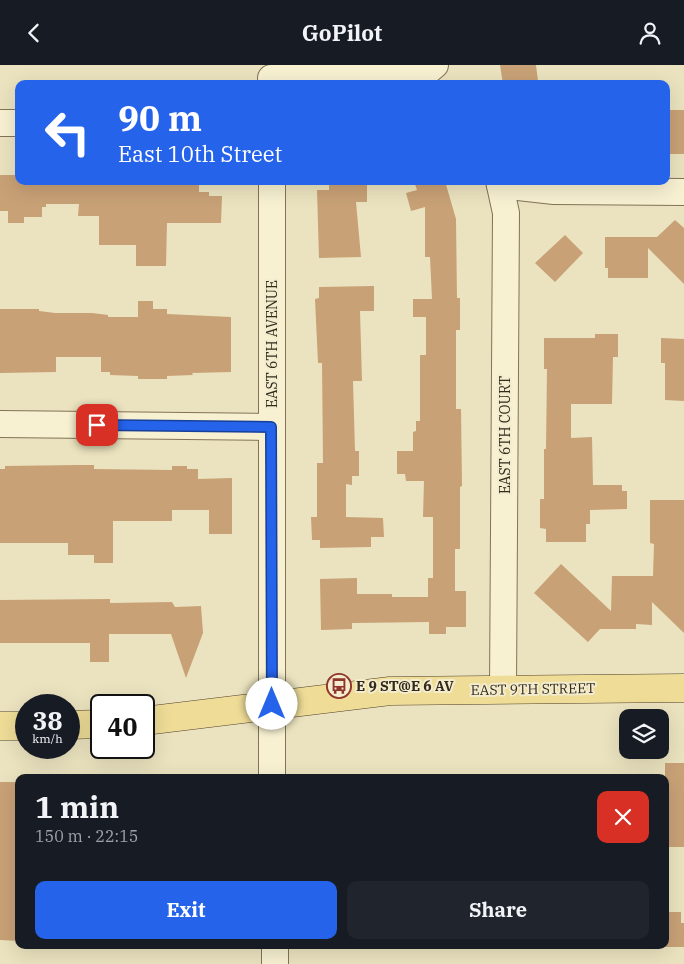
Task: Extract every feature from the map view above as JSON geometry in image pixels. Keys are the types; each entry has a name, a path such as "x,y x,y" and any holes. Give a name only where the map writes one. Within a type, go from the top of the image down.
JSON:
{"main road":[{"name":"EAST 9TH STREET","path":"155,720 390,691 684,688"},
{"path":"0,725 15,726"}],"street":[{"path":"271,76 382,76 435,73"},
{"path":"0,123 15,123"},
{"name":"EAST 6TH AVENUE","path":"272,185 272,774"},
{"name":"EAST 6TH COURT","path":"499,185 506,213 503,689"},
{"path":"513,185 554,191 684,192"},
{"path":"0,424 271,427"},
{"path":"274,949 275,964"}],"building":[{"path":"500,65 536,65 538,80 502,80"},
{"path":"670,110 684,110 684,154 670,154"},
{"path":"0,175 15,175 15,185 199,185 199,192 209,192 209,196 222,196 221,223 167,223 166,266 136,266 136,245 99,245 99,216 78,216 79,204 46,204 46,207 42,207 42,217 24,217 24,223 8,223 8,211 0,211"},
{"path":"329,185 367,185 367,202 356,202 361,257 319,258 317,190 329,190"},
{"path":"415,185 446,185 456,219 457,298 460,298 460,330 456,330 456,409 461,409 462,486 460,487 460,549 455,549 455,591 466,591 466,627 446,627 446,634 429,634 429,622 352,623 352,629 321,630 320,579 357,578 357,594 392,594 392,597 428,597 428,578 433,578 433,517 423,517 424,481 406,481 405,474 397,474 397,451 413,451 413,432 416,431 416,421 420,421 420,355 426,355 426,317 413,317 413,299 432,299 430,257 425,257 425,207 411,211 406,193 417,190"},
{"path":"675,220 684,228 684,284 648,248 648,278 608,278 608,268 605,268 605,237 657,237"},
{"path":"565,235 583,253 555,282 535,263"},
{"path":"374,286 374,311 360,311 362,381 353,381 355,451 359,451 359,476 352,476 352,485 346,484 346,517 383,518 384,537 371,537 371,547 320,548 320,540 312,540 311,517 317,517 317,463 323,463 322,363 318,363 315,299 319,298 319,287"},
{"path":"138,301 153,301 153,309 167,309 167,314 231,317 231,372 192,373 193,375 167,376 167,379 138,379 138,376 110,375 110,372 101,372 101,357 56,357 56,372 0,373 0,309 39,309 39,311 55,313 92,313 108,315 108,317 138,317"},
{"path":"595,334 618,334 618,357 613,357 612,404 571,404 571,438 592,437 593,485 622,485 622,491 627,491 627,509 590,510 590,524 586,524 586,542 546,542 546,529 540,528 540,499 544,499 544,449 546,449 547,369 544,369 544,338 595,338"},
{"path":"661,338 684,339 684,401 665,400 665,363 661,363"},
{"path":"94,465 94,469 172,470 172,466 187,466 187,469 198,469 198,479 232,478 232,534 209,534 209,510 172,510 172,521 113,521 113,563 94,563 94,555 68,555 68,543 0,543 0,469 5,469 5,466"},
{"path":"650,500 684,500 684,633 652,602 652,625 636,624 636,629 600,629 588,642 534,593 561,564 611,611 612,576 653,576 654,544 650,543"},
{"path":"110,599 110,603 172,602 175,607 201,606 203,633 186,678 171,634 109,634 109,662 90,662 90,643 0,643 0,600"},
{"path":"665,763 684,763 684,847 669,847 669,774 665,774"},
{"path":"0,782 15,782 15,941 0,940"},
{"path":"669,912 681,912 681,923 684,923 684,947 669,947"}],"place":[{"name":"E 9 ST@E 6 AV","path":"339,686"}],"route":[{"path":"97,425 271,427 272,704"}]}
